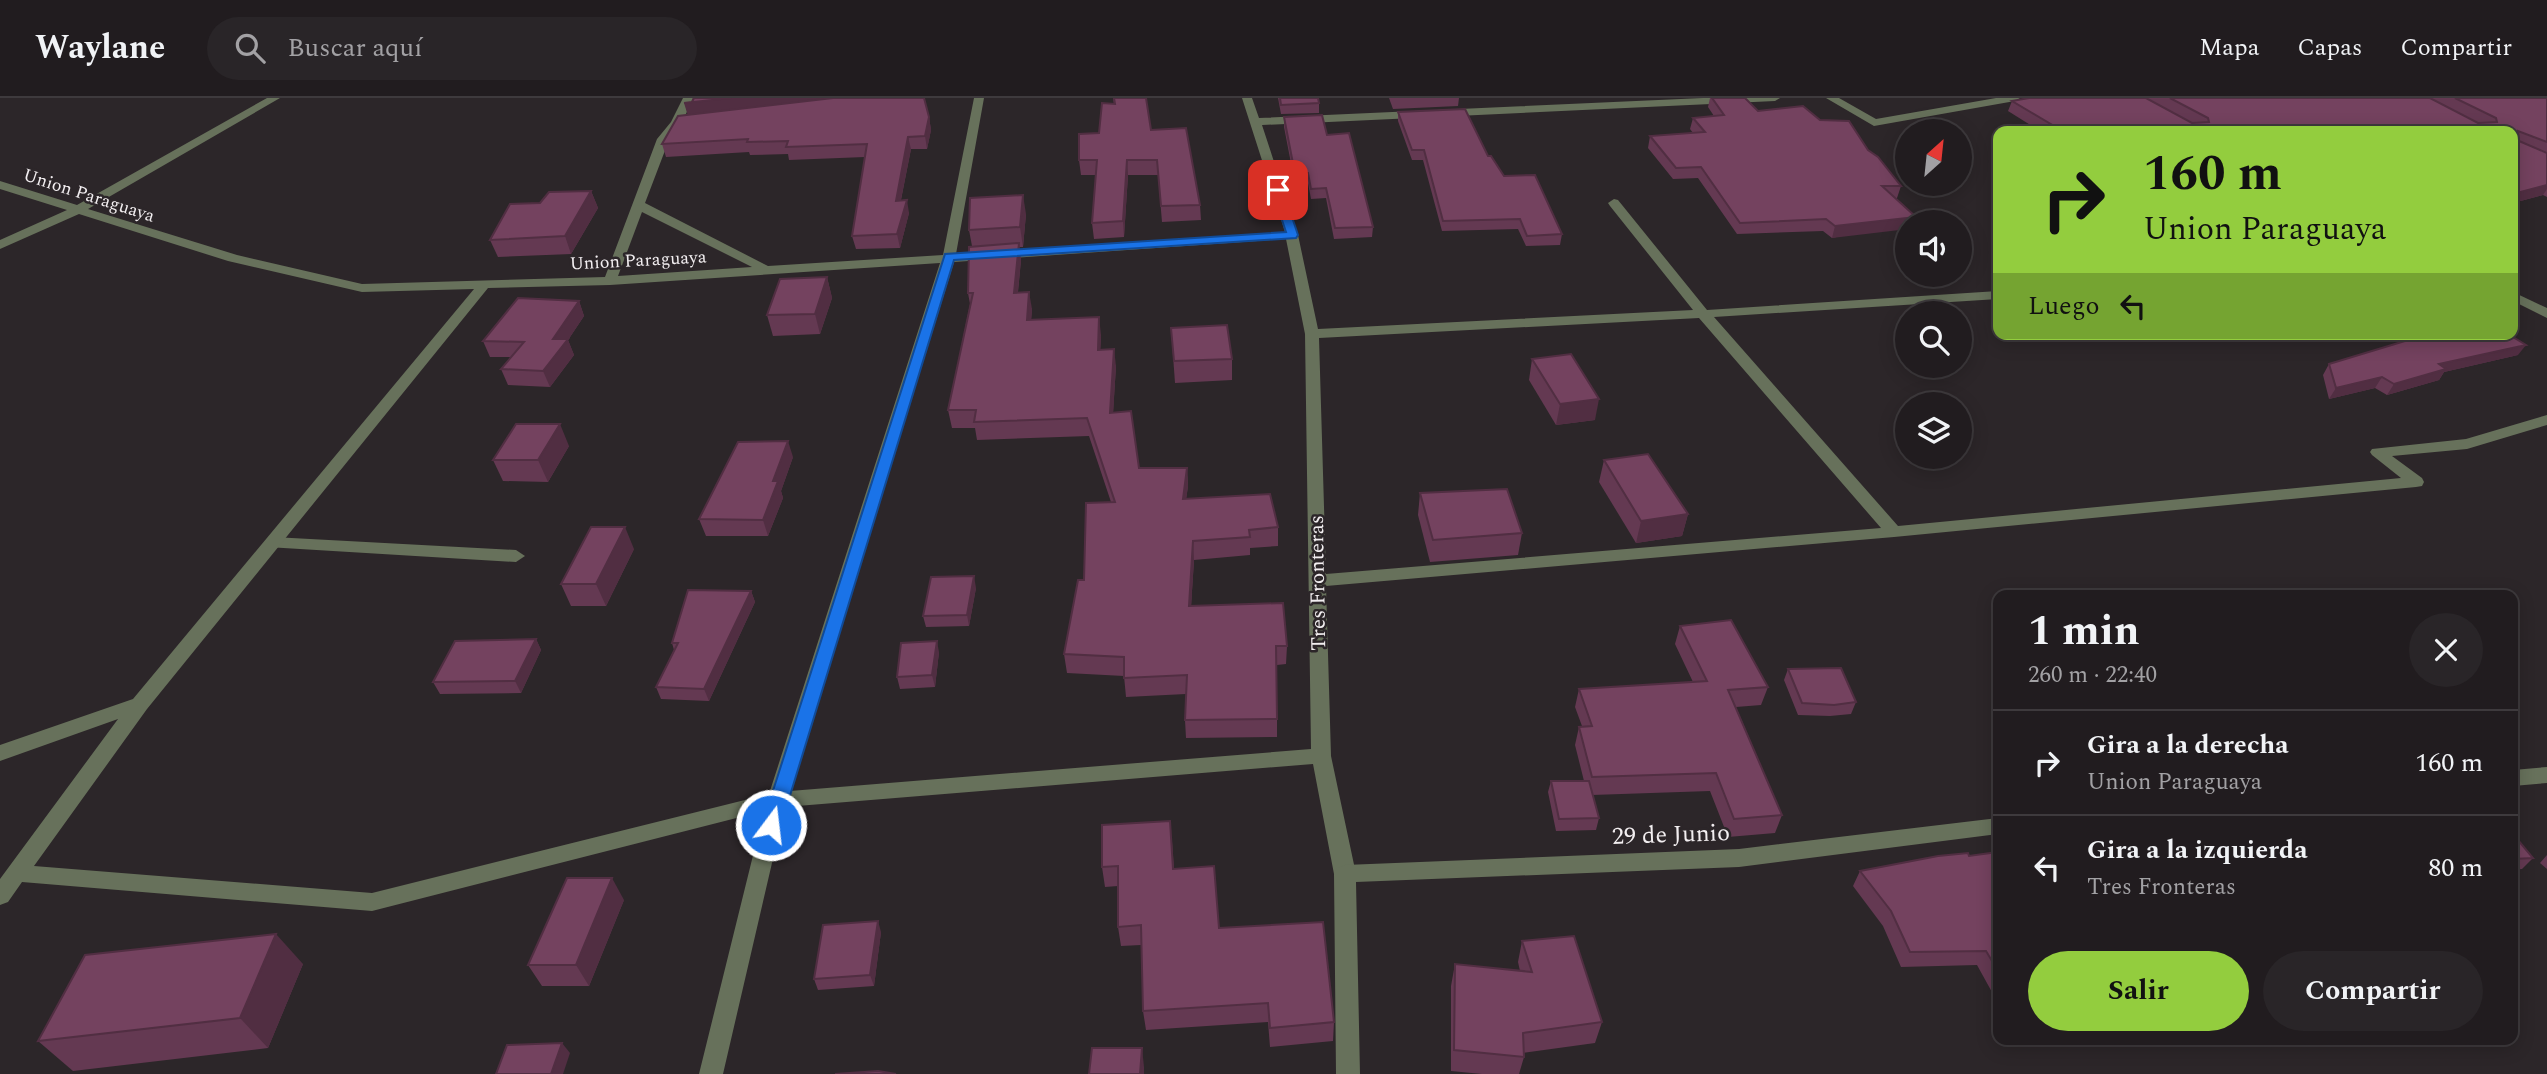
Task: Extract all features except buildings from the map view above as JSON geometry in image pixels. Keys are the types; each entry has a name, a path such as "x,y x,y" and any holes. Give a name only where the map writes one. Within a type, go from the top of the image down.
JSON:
{"street":[{"path":"0,246 77,210 275,98"},
{"path":"610,281 663,139 676,123 688,98"},
{"path":"711,1074 778,800 949,257 979,98"},
{"name":"Tres Fronteras","path":"1247,98 1292,235 1312,334 1321,756 1345,874 1348,1074"},
{"path":"1256,122 1775,98"},
{"path":"1831,98 1874,124 2015,98"},
{"path":"676,123 690,121"},
{"name":"Union Paraguaya","path":"0,185 233,258 362,288 610,281 1292,235"},
{"path":"1614,203 1703,314 1894,532"},
{"path":"639,205 766,270"},
{"path":"0,896 140,704 484,285"},
{"path":"1312,334 1703,314 1993,295"},
{"path":"2518,299 2547,314"},
{"path":"1317,581 1894,532 2416,482 2378,453 2467,444 2547,420"},
{"path":"273,543 516,556"},
{"path":"0,753 140,704"},
{"path":"17,873 372,902 778,800 1321,756"},
{"path":"2518,778 2547,775"},
{"name":"29 de Junio","path":"1345,874 1739,858 1993,827"}],"route":[{"path":"771,825 949,257 1292,235 1278,190"}]}
